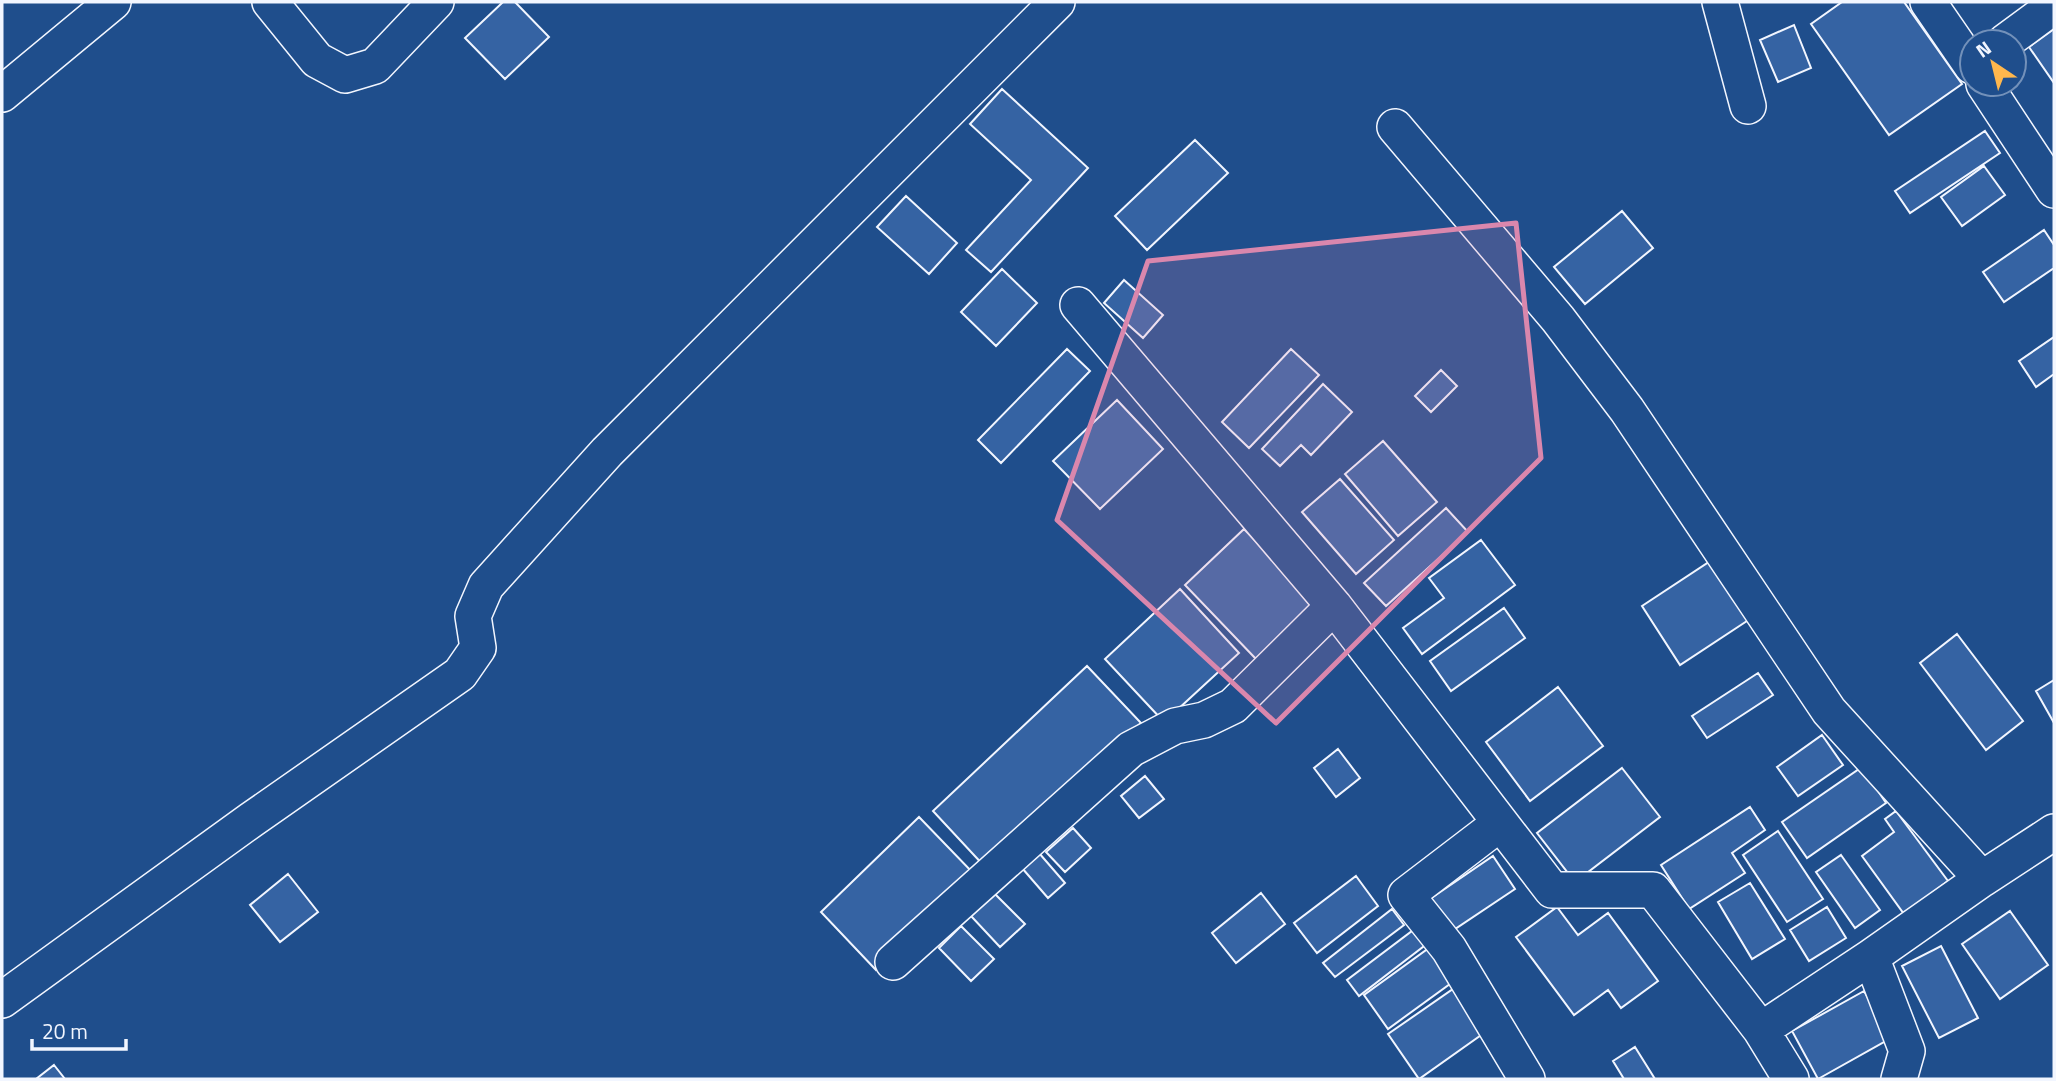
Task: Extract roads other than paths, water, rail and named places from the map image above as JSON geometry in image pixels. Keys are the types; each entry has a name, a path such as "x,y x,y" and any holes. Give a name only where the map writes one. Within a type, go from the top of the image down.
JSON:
{"street":[{"path":"2,94 113,2"},
{"path":"270,2 317,60 345,75 375,66 436,2"},
{"path":"2,1000 240,828 460,674 478,648 473,617 486,586 607,452 1057,2"},
{"path":"1720,2 1748,106"},
{"path":"1928,2 1958,46"},
{"path":"2024,28 2054,6"},
{"path":"1993,98 2054,190"},
{"path":"1395,127 1558,319 1627,410 1829,711 1982,879"},
{"path":"1078,305 1334,607 1552,890 1653,890 1761,1030 1791,1079"},
{"path":"893,962 1131,750 1175,726 1204,720 1233,706 1334,607"},
{"path":"1499,824 1406,895 1449,949 1527,1079"},
{"path":"1761,1030 2054,832"},
{"path":"1871,957 1907,1051 1899,1079"}]}
